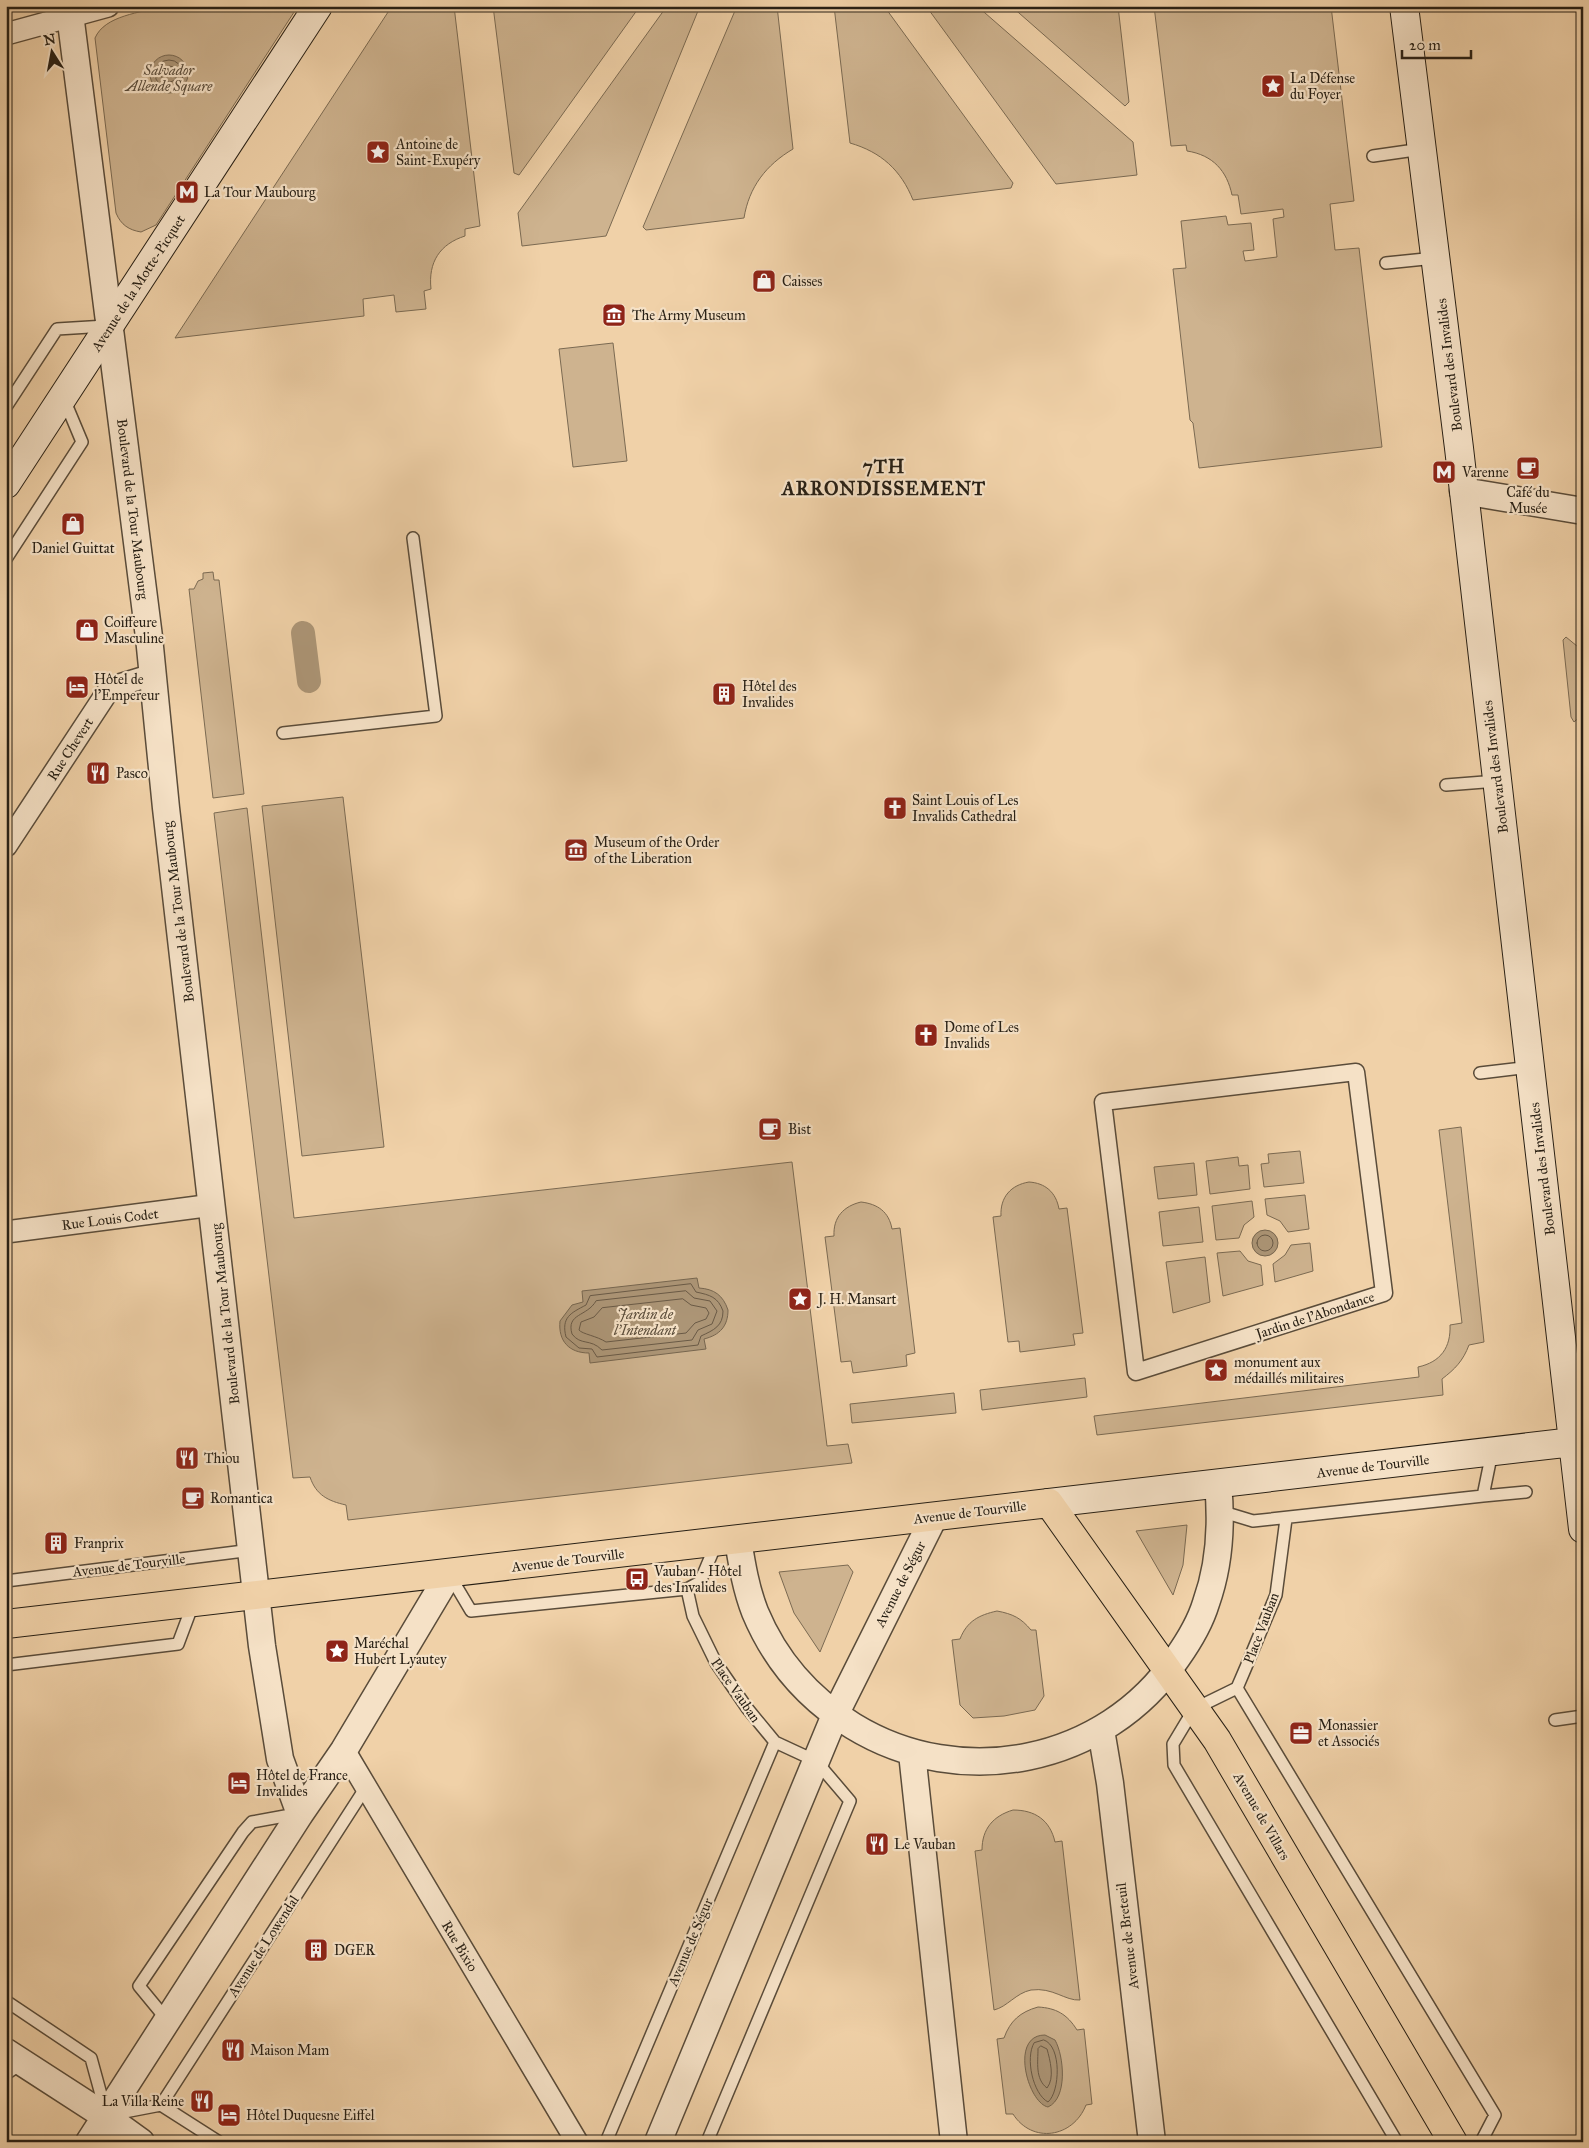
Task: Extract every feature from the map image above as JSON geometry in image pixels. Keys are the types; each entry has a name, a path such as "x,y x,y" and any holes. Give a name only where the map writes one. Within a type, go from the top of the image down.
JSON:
{"main road":[{"name":"Avenue de la Motte-Picquet","path":"6,484 318,6"},
{"name":"Boulevard des Invalides","path":"1404,6 1463,491 1583,1529"},
{"name":"Avenue de Tourville","path":"6,1624 1573,1442"},
{"name":"Avenue de Villars","path":"1049,1504 1217,1740 1453,2142"}],"street":[{"path":"6,34 70,11 108,6"},
{"name":"Boulevard de la Tour Maubourg","path":"70,11 152,675 257,1595 280,1759 300,1814"},
{"path":"1463,491 1583,511"},
{"name":"Rue Chevert","path":"6,846 106,694 119,685 152,675"},
{"name":"Jardin de l'Abondance","path":"1356,1072 1384,1293 1136,1372 1103,1102 1356,1072"},
{"name":"Rue Louis Codet","path":"6,1232 213,1205"},
{"path":"727,1541 744,1578 755,1612 769,1640 804,1689 835,1715 873,1738 912,1753 959,1762 1007,1761 1056,1750 1101,1730 1137,1704 1168,1671 1192,1636 1206,1605 1215,1573 1220,1511 1218,1484"},
{"name":"Avenue de Ségur","path":"658,2142 835,1715 934,1516"},
{"path":"88,2142 300,1814 344,1750 449,1574"},
{"name":"Avenue de Breteuil","path":"1101,1730 1110,1783 1152,2142"},
{"name":"Rue Bixio","path":"344,1750 577,2142"},
{"path":"912,1753 954,2142"},
{"path":"11,2063 106,2116 141,2142"}],"lane":[{"path":"1373,156 1422,149"},
{"path":"1386,263 1435,258"},
{"path":"6,407 57,329 110,325"},
{"path":"6,559 82,442 63,397"},
{"path":"283,733 436,716 413,538"},
{"path":"1446,785 1496,781"},
{"path":"1480,1073 1530,1068"},
{"path":"1483,1496 1492,1452"},
{"path":"1220,1511 1254,1521 1526,1492"},
{"name":"Place Vauban","path":"1237,1688 1276,1595 1286,1519"},
{"path":"449,1574 471,1611 688,1589 700,1582 727,1541"},
{"name":"Avenue de Tourville","path":"6,1581 252,1550"},
{"name":"Place Vauban","path":"688,1589 693,1616 716,1663 775,1742 816,1761"},
{"path":"6,1665 178,1644 194,1603"},
{"path":"1397,2142 1174,1764 1173,1744 1194,1709 1237,1688 1496,2115 1481,2142"},
{"path":"1555,1720 1583,1716"},
{"name":"Avenue de Ségur","path":"606,2142 775,1742"},
{"path":"707,2142 850,1801 816,1761"},
{"name":"Avenue de Lowendal","path":"161,2105 366,1788"},
{"path":"167,2020 140,1986 247,1827 252,1822 300,1814"},
{"path":"6,2001 90,2058 114,2142"},
{"path":"106,2116 161,2105 219,2142"}],"green space":[{"name":"Salvador Allende Square","path":"163,6 298,6 156,225 141,232 126,226 120,221 116,213 95,38 100,30 115,20"},
{"path":"392,6 454,6 480,226 465,229 465,236 456,239 442,249 438,255 432,270 431,289 424,291 426,309 396,312 394,295 363,299 364,316 175,338"},
{"path":"493,6 640,6 519,175 514,173"},
{"path":"667,6 700,6 606,236 522,246 518,213"},
{"path":"737,6 777,6 793,149 775,162 760,178 750,196 744,218 646,230 643,227"},
{"path":"834,6 884,6 1013,183 1011,188 913,200 896,171 889,164 871,151 850,143"},
{"path":"926,6 977,6 1133,142 1137,175 1056,184"},
{"path":"1011,6 1118,6 1129,102 1125,106"},
{"path":"1154,6 1331,6 1354,201 1330,204 1335,250 1359,248 1382,447 1199,468 1193,423 1190,420 1173,269 1186,268 1181,221 1226,216 1228,225 1251,223 1254,250 1243,251 1245,261 1277,257 1273,219 1284,217 1283,209 1241,214 1238,195 1232,195 1227,179 1211,160 1187,151 1186,145 1171,146"},
{"path":"613,343 627,461 573,467 559,349"},
{"path":"213,572 214,580 219,580 244,794 213,798 189,589 194,589 198,581 203,579 203,573"},
{"path":"1566,637 1583,651 1583,714 1574,722 1571,717 1563,640"},
{"path":"343,797 384,1147 302,1156 262,806"},
{"name":"Jardin de l'Intendant","path":"247,808 294,1218 792,1162 827,1446 848,1444 852,1463 348,1520 346,1505 319,1493 310,1477 293,1478 214,813"},
{"path":"1461,1127 1484,1342 1469,1345 1458,1364 1442,1379 1443,1395 1097,1435 1094,1416 1419,1377 1418,1367 1433,1361 1446,1347 1449,1340 1450,1325 1462,1323 1439,1130"},
{"path":"1300,1151 1304,1183 1264,1187 1261,1164 1269,1163 1268,1154"},
{"path":"1238,1157 1239,1166 1248,1165 1250,1189 1210,1194 1206,1161"},
{"path":"1194,1163 1197,1195 1158,1199 1154,1167"},
{"path":"1029,1182 1045,1186 1052,1193 1059,1209 1067,1208 1083,1333 1073,1334 1075,1345 1020,1352 1019,1341 1008,1342 993,1217 1001,1216 1002,1203 1012,1189"},
{"path":"1305,1195 1309,1229 1288,1232 1280,1221 1267,1215 1265,1199"},
{"path":"1252,1201 1254,1217 1244,1225 1239,1238 1216,1240 1212,1206"},
{"path":"861,1202 882,1210 891,1223 892,1229 900,1228 915,1353 906,1355 907,1366 853,1373 851,1361 841,1362 825,1237 834,1236 835,1223 841,1213 849,1206"},
{"path":"1199,1207 1203,1242 1163,1246 1159,1212"},
{"path":"1310,1243 1313,1271 1275,1282 1273,1264 1285,1255 1291,1245"},
{"path":"1240,1251 1248,1261 1261,1265 1263,1285 1223,1296 1217,1253"},
{"path":"1205,1257 1210,1302 1173,1313 1166,1262"},
{"path":"1085,1378 1087,1397 982,1410 980,1390"},
{"path":"954,1393 956,1413 852,1423 850,1404"},
{"path":"1187,1525 1183,1565 1173,1595 1136,1531"},
{"path":"848,1565 853,1572 820,1652 794,1613 779,1572"},
{"path":"997,1611 1016,1617 1031,1630 1036,1630 1044,1696 1035,1710 1004,1716 973,1718 960,1705 952,1640 960,1639 966,1628 974,1620"},
{"path":"1013,1810 1035,1814 1045,1822 1053,1834 1055,1842 1062,1841 1080,2000 1074,2000 1046,1990 1031,1990 994,2010 975,1851 982,1850 984,1836 990,1824 1000,1816"},
{"path":"1038,2007 1056,2010 1065,2016 1077,2030 1084,2029 1092,2104 1086,2105 1072,2125 1052,2133 1041,2133 1031,2130 1021,2124 1013,2114 1006,2114 997,2039 1004,2038 1016,2018"}],"water":[{"path":"169,55 183,60 188,74 183,88 169,93 155,88 150,74 155,60"},
{"path":"1265,1230 1274,1234 1278,1243 1274,1252 1265,1256 1256,1252 1252,1243 1256,1234"},
{"path":"697,1278 699,1288 713,1291 721,1297 728,1310 728,1316 722,1329 704,1339 706,1349 590,1363 589,1353 576,1351 563,1340 560,1321 572,1305 583,1302 582,1291"},
{"path":"1045,2035 1055,2040 1061,2056 1062,2066 1059,2095 1048,2107 1041,2103 1034,2094 1026,2070 1025,2057 1027,2046 1034,2038"}],"waterway":[{"path":"303,633 309,681"}],"place":[{"name":"La Défense du Foyer","path":"1273,86"},
{"name":"Antoine de Saint-Exupéry","path":"378,152"},
{"name":"La Tour Maubourg","path":"187,192"},
{"name":"Caisses","path":"764,281"},
{"name":"The Army Museum","path":"614,315"},
{"name":"Café du Musée","path":"1528,468"},
{"name":"Varenne","path":"1444,472"},
{"name":"Daniel Guittat","path":"73,524"},
{"name":"Coiffeure Masculine","path":"87,630"},
{"name":"Hôtel de l'Empereur","path":"77,687"},
{"name":"Hôtel des Invalides","path":"724,694"},
{"name":"Pasco","path":"98,773"},
{"name":"Saint Louis of Les Invalids Cathedral","path":"895,808"},
{"name":"Museum of the Order of the Liberation","path":"576,850"},
{"name":"Dome of Les Invalids","path":"926,1035"},
{"name":"Bist","path":"770,1129"},
{"name":"J. H. Mansart","path":"800,1299"},
{"name":"monument aux médaillés militaires","path":"1216,1370"},
{"name":"Thiou","path":"187,1458"},
{"name":"Romantica","path":"193,1498"},
{"name":"Franprix","path":"56,1543"},
{"name":"Vauban - Hôtel des Invalides","path":"637,1579"},
{"name":"Maréchal Hubert Lyautey","path":"337,1651"},
{"name":"Monassier et Associés","path":"1301,1733"},
{"name":"Hôtel de France Invalides","path":"239,1783"},
{"name":"Le Vauban","path":"877,1844"},
{"name":"DGER","path":"316,1950"},
{"name":"Maison Mam","path":"233,2050"},
{"name":"La Villa Reine","path":"202,2101"},
{"name":"Hôtel Duquesne Eiffel","path":"229,2115"}],"district":[{"name":"7TH ARRONDISSEMENT","path":"884,477"}]}
